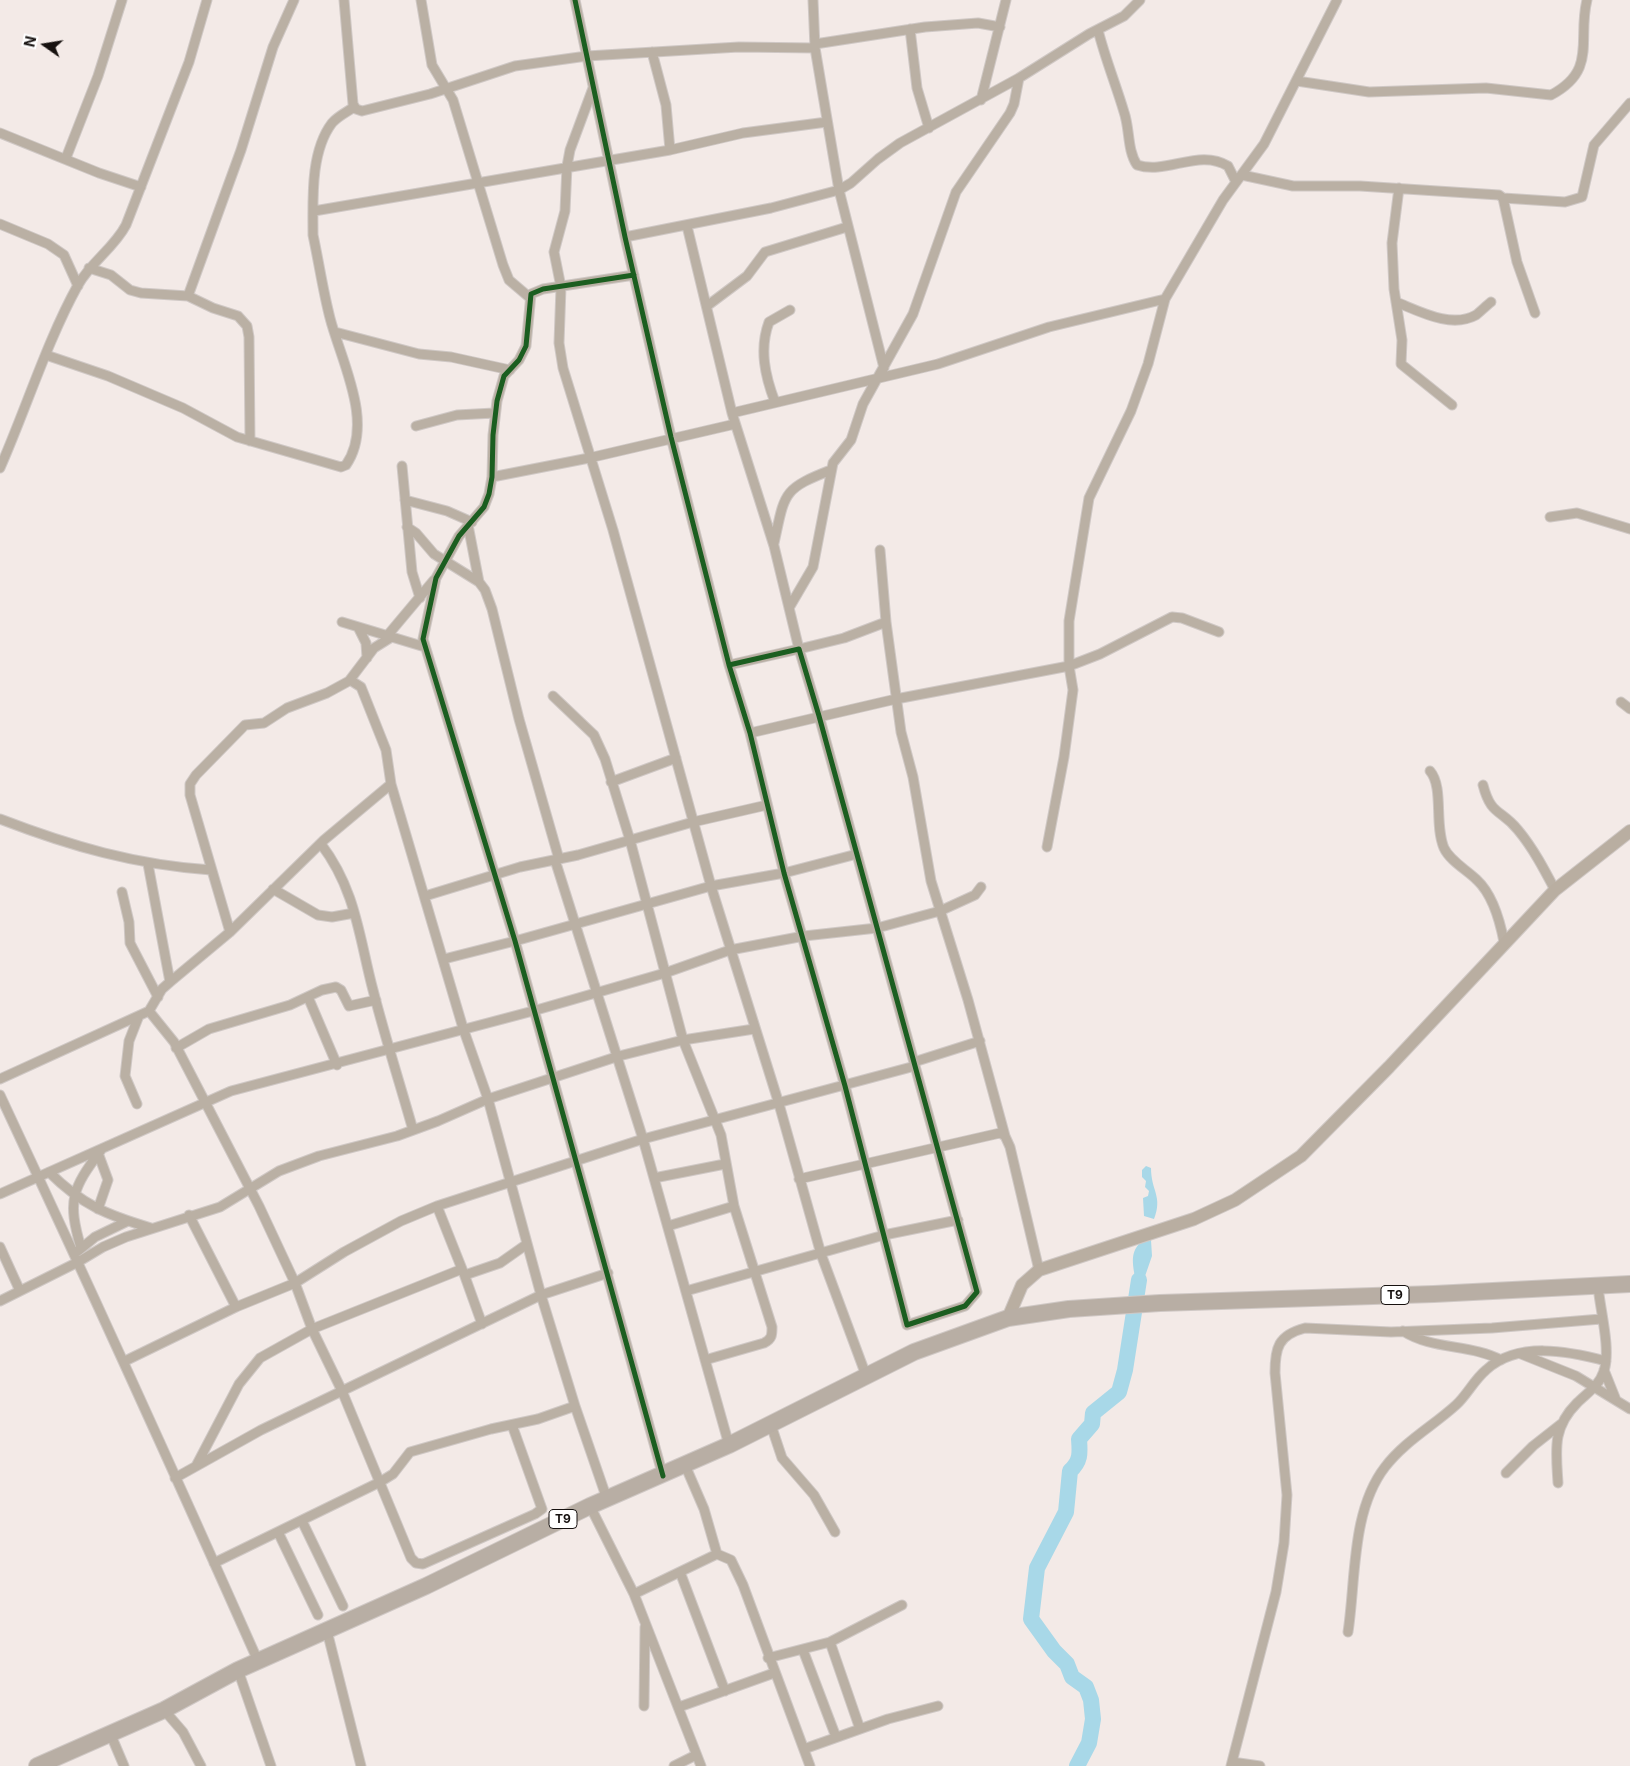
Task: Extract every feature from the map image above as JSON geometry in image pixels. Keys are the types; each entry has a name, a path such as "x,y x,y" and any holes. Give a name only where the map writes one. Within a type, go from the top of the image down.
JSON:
{"highway":[{"name":"T9","path":"37,1766 164,1710 238,1670 328,1631 590,1506 663,1476 729,1445 867,1378 914,1352 1008,1318 1100,1306 1630,1284"}],"main road":[{"path":"1008,1318 1022,1285 1039,1270 1194,1219 1235,1200 1301,1156 1555,890 1630,831"}],"street":[{"path":"66,158 98,76 122,0"},
{"path":"0,468 46,355 78,286 89,268 120,236 189,62 207,0"},
{"path":"188,296 241,150 273,46 294,0"},
{"path":"344,0 354,107"},
{"path":"421,0 432,65 452,100 477,184 485,201 509,280 529,297"},
{"path":"575,0 625,237 671,438 729,665 750,733 784,873 804,936 845,1086 907,1325 964,1306 977,1292 856,854 820,716 799,649 774,546 732,413 687,226"},
{"path":"813,0 815,46 839,190 884,368"},
{"path":"981,100 1006,0"},
{"path":"625,237 809,200 839,190 851,183 878,159 900,143 981,100 1124,16 1140,0"},
{"path":"1047,848 1064,757 1073,690 1069,666 1069,621 1079,569 1086,509 1094,484 1130,411 1148,364 1165,298 1190,259 1206,227 1264,144 1337,0"},
{"path":"1296,82 1368,92 1486,88 1551,94 1567,84 1580,69 1587,0"},
{"path":"354,107 362,111 446,89 515,66 587,56 740,47 815,46 910,29 978,23 1000,27"},
{"path":"910,29 916,88 929,128"},
{"path":"1098,30 1124,113 1131,151 1137,165 1163,166 1204,159 1228,166 1239,179 1293,186 1399,188 1494,193 1503,198 1564,202 1582,197 1585,191 1588,163 1594,145 1630,103"},
{"path":"652,52 666,105 670,150"},
{"path":"789,608 813,567 831,470 850,440 863,404 913,314 949,207 960,187 1010,113 1014,104 1019,78"},
{"path":"593,86 566,166 565,211 554,252 561,287 559,343 563,368 589,458 613,530 693,822 754,1029 779,1104 821,1254 867,1378"},
{"path":"46,355 108,376 192,412 224,432 341,466 346,465 354,448 357,425 347,368 335,332 314,235 314,211 316,165 321,144 332,123 354,107"},
{"path":"314,211 477,184 566,166 670,150 743,133 827,122"},
{"path":"0,133 66,158 98,173 141,187"},
{"path":"1399,188 1392,242 1396,302 1402,340 1401,364 1452,405"},
{"path":"1503,198 1517,262 1535,313"},
{"path":"0,224 48,244 64,255 78,286"},
{"path":"707,306 747,276 765,252 847,227"},
{"path":"89,268 111,276 130,290 140,293 188,296 213,308 238,316 247,326 250,347 248,378 250,441"},
{"path":"230,932 190,795 190,784 196,775 245,725 264,723 287,708 327,693 350,680 374,648 388,637 436,578 470,524 484,507 492,477 494,414 501,383 526,346 529,297 535,291 634,275"},
{"path":"732,413 877,380 969,355 1049,327 1165,298"},
{"path":"1396,302 1430,316 1446,319 1475,315 1491,302"},
{"path":"775,402 766,371 764,338 769,322 790,310"},
{"path":"335,332 419,354 451,357 510,370"},
{"path":"416,426 458,415 494,414"},
{"path":"492,477 589,458 736,424"},
{"path":"402,466 412,572 420,598"},
{"path":"774,546 781,513 790,491 806,480 831,470"},
{"path":"405,500 447,511 470,524"},
{"path":"1550,517 1577,513 1630,529"},
{"path":"470,524 479,582"},
{"path":"407,528 416,533 429,550 479,582 485,590 492,609 574,925 619,1056 729,1445"},
{"path":"880,550 886,622 901,732 913,777 931,881 980,1041 1039,1270"},
{"path":"436,578 425,629 425,647 515,942 663,1476"},
{"path":"750,733 896,699 1069,666 1100,654 1172,617 1182,618 1219,632"},
{"path":"342,622 425,647"},
{"path":"729,665 844,638 886,622"},
{"path":"358,627 366,643 361,687 386,750 391,784 444,959 462,1028 488,1099 541,1295 606,1499"},
{"path":"350,680 361,687"},
{"path":"553,696 594,735 605,760 630,840 645,903 683,1040 720,1135 734,1206 752,1271 772,1327 770,1341 705,1360"},
{"path":"1621,702 1630,708"},
{"path":"611,782 676,758"},
{"path":"1430,771 1437,784 1439,831 1446,851 1485,889 1501,925 1504,942"},
{"path":"0,1079 138,1018 149,1011 170,982 230,932 273,888 391,784"},
{"path":"1483,785 1491,807 1519,831 1536,855 1555,890"},
{"path":"425,896 520,867 557,859 693,822 767,805"},
{"path":"0,819 72,846 148,864 211,870"},
{"path":"321,844 344,880 413,1130"},
{"path":"444,959 515,942 645,903 712,886 784,873 856,854"},
{"path":"148,864 170,982"},
{"path":"0,1194 231,1091 337,1065 462,1028 533,1011 665,973 730,950 804,936 877,928 940,911 975,895 981,887"},
{"path":"273,888 318,915 332,917 354,913"},
{"path":"122,892 129,922 130,942 158,997"},
{"path":"176,1048 209,1029 290,1005 336,987 341,990 349,1006 376,1000"},
{"path":"308,997 337,1065"},
{"path":"149,1011 176,1048 204,1103 242,1170 294,1283 312,1329 342,1391 411,1558 416,1563 423,1564 535,1514 542,1509 512,1425"},
{"path":"137,1104 125,1076 129,1041 138,1018"},
{"path":"0,1301 20,1291 78,1255 189,1215 220,1207 279,1171 319,1156 413,1130 488,1099 553,1076 619,1056 683,1040 754,1029"},
{"path":"124,1361 236,1307 294,1283 344,1252 401,1221 438,1206 643,1138 845,1086 980,1041"},
{"path":"0,1095 38,1177 78,1255 174,1478 258,1661"},
{"path":"799,1179 1000,1133 1006,1136"},
{"path":"78,1255 73,1195 77,1185 100,1151"},
{"path":"98,1209 108,1180 100,1151"},
{"path":"654,1178 725,1164"},
{"path":"50,1172 73,1195 98,1209 151,1228"},
{"path":"438,1206 482,1324"},
{"path":"668,1226 734,1206"},
{"path":"189,1215 236,1307"},
{"path":"686,1291 884,1235 958,1220"},
{"path":"78,1255 95,1237 128,1221"},
{"path":"196,1466 226,1406 250,1368 260,1358 312,1329 463,1272 500,1263 527,1244"},
{"path":"0,1247 20,1291"},
{"path":"174,1478 261,1430 541,1295 608,1273"},
{"path":"1598,1286 1605,1366 1616,1400"},
{"path":"1260,1766 1232,1764 1276,1592 1284,1543 1287,1495 1274,1373 1278,1345 1294,1331 1305,1328 1403,1331 1492,1328 1601,1319"},
{"path":"1403,1331 1420,1340 1489,1354 1501,1360"},
{"path":"1348,1632 1359,1536 1366,1508 1378,1478 1406,1444 1455,1407 1485,1371 1501,1360 1543,1350 1580,1354 1605,1366"},
{"path":"1520,1354 1560,1369 1630,1409"},
{"path":"1506,1472 1533,1446 1561,1424 1577,1403 1594,1388 1605,1366"},
{"path":"214,1563 380,1482 393,1474 410,1452 575,1406"},
{"path":"1558,1482 1556,1452 1561,1424"},
{"path":"771,1425 782,1458 814,1495 835,1532"},
{"path":"685,1465 704,1508 717,1554"},
{"path":"590,1506 646,1622 701,1766"},
{"path":"302,1521 343,1606"},
{"path":"278,1532 318,1615"},
{"path":"634,1594 717,1554 727,1556 736,1569 810,1766"},
{"path":"680,1572 725,1691"},
{"path":"768,1658 830,1642 902,1605"},
{"path":"644,1706 646,1622"},
{"path":"328,1631 361,1766"},
{"path":"830,1642 860,1729"},
{"path":"803,1650 836,1737"},
{"path":"238,1670 271,1766"},
{"path":"679,1707 774,1673"},
{"path":"804,1749 888,1718 938,1706"},
{"path":"164,1710 183,1732 201,1766"},
{"path":"110,1733 124,1766"},
{"path":"674,1766 696,1755"}],"water":[{"path":"1146,1166 1151,1168 1151,1176 1157,1199 1154,1219 1144,1216 1143,1198 1148,1196 1149,1191 1145,1187 1146,1181 1142,1177 1142,1170"},
{"path":"1145,1239 1151,1240 1152,1256 1143,1282 1135,1277 1133,1256 1134,1251"}],"waterway":[{"path":"1077,1766 1089,1743 1093,1719 1091,1700 1086,1687 1072,1677 1067,1664 1054,1651 1031,1619 1037,1568 1066,1512 1070,1471 1076,1464 1079,1456 1079,1439 1092,1424 1093,1413 1119,1392 1125,1370 1139,1280"}],"cycle path":[{"path":"575,0 625,237 671,437 729,665 750,733 784,873 845,1086 907,1325 965,1306 977,1292 799,649 729,665"},
{"path":"634,275 543,289 531,294 526,346 519,360 504,376 497,401 493,435 492,477 489,494 484,507 459,536 436,578 423,639 515,941 663,1476"}]}
